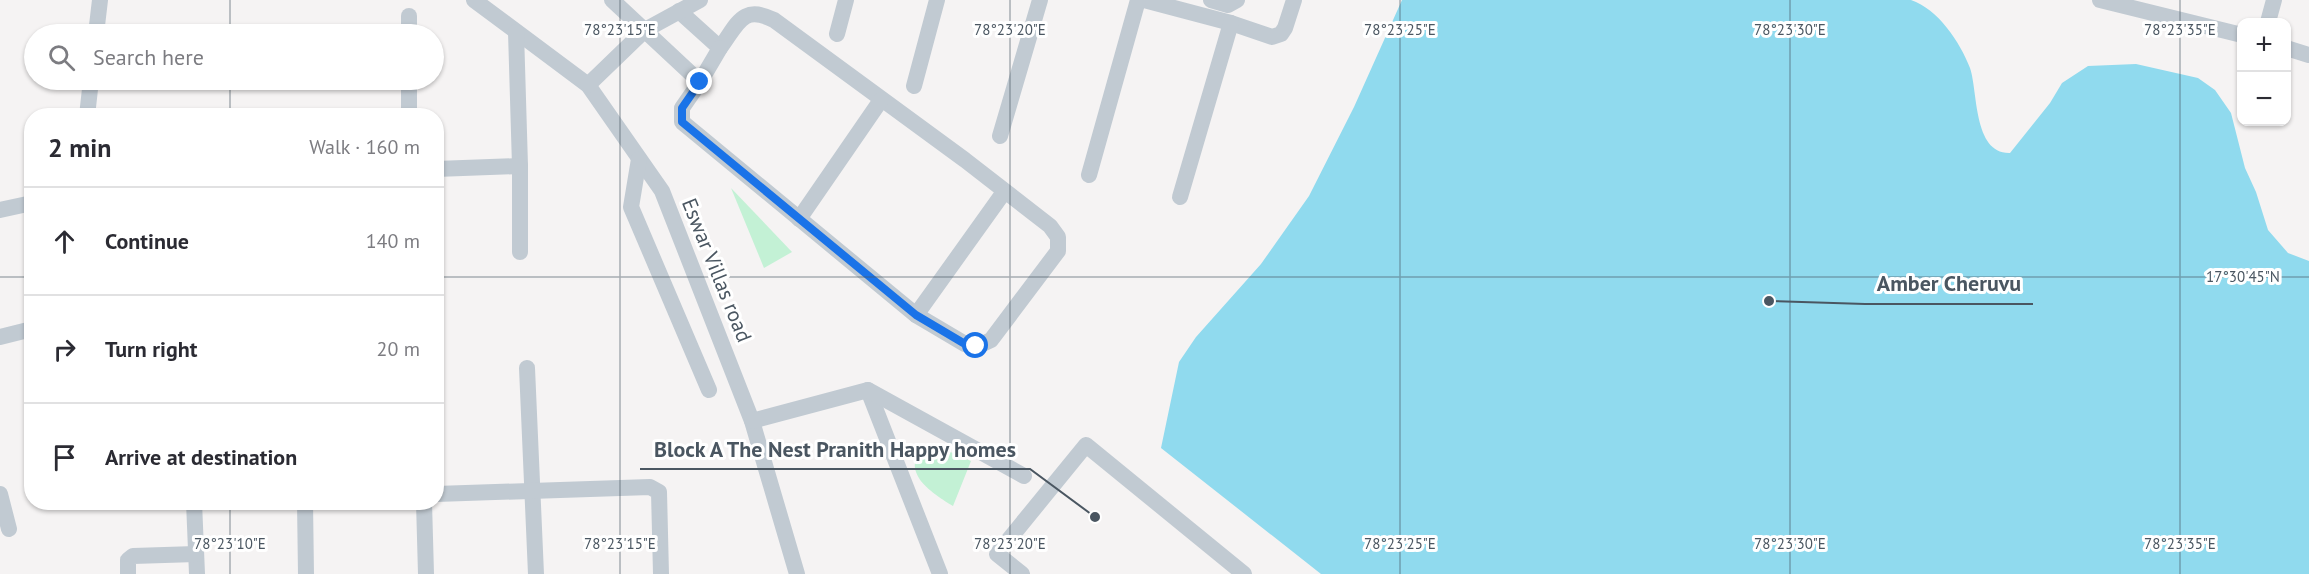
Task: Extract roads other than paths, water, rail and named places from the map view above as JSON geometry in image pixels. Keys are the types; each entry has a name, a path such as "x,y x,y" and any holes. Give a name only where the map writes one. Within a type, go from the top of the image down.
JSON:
{"street":[{"path":"97,24 100,0"},
{"name":"Eswar Villas road","path":"474,0 588,86 662,191 752,422 797,574"},
{"path":"612,0 700,82"},
{"path":"588,86 645,30 700,0"},
{"path":"837,34 846,0"},
{"path":"914,86 937,0"},
{"path":"1000,136 1040,0"},
{"path":"1089,175 1138,0"},
{"path":"1144,0 1231,23 1265,36 1281,34 1294,0"},
{"path":"1211,0 1228,5 1237,0"},
{"path":"2100,0 2150,6 2237,34"},
{"path":"2269,18 2274,0"},
{"path":"679,11 720,48"},
{"path":"751,13 760,13 1050,226 1058,237 1058,251 991,339 976,346 965,344 916,315 682,122 682,108 700,82 720,48 743,18 751,13"},
{"path":"409,16 409,24"},
{"path":"1180,197 1231,23"},
{"path":"516,32 520,252"},
{"path":"2291,50 2309,55"},
{"path":"88,108 90,90"},
{"path":"409,90 409,108"},
{"path":"799,219 881,100"},
{"path":"639,159 631,207 709,390"},
{"path":"444,169 520,166"},
{"path":"916,315 1004,192"},
{"path":"0,210 24,205"},
{"path":"0,337 24,331"},
{"path":"527,368 536,574"},
{"path":"868,390 940,574"},
{"path":"752,422 868,390 1024,476"},
{"path":"1022,574 997,554 1086,445 1244,574"},
{"path":"444,494 650,487 659,492 661,574"},
{"path":"0,494 9,529"},
{"path":"194,510 197,574"},
{"path":"305,510 306,574"},
{"path":"424,510 426,574"},
{"path":"128,574 128,560 133,556 196,554"}],"water":[{"path":"1402,0 1911,0 1930,11 1954,37 1970,68 1983,133 1998,151 2010,153 2050,103 2062,83 2088,66 2136,64 2198,78 2215,90 2231,113 2245,168 2256,192 2268,230 2288,253 2309,261 2309,574 1321,574 1161,448 1179,362 1196,337 1261,264 1309,196 1354,107"}],"place":[{"name":"Amber Cheruvu","path":"1769,301"},
{"name":"Block A The Nest Pranith Happy homes","path":"1095,517"}]}
